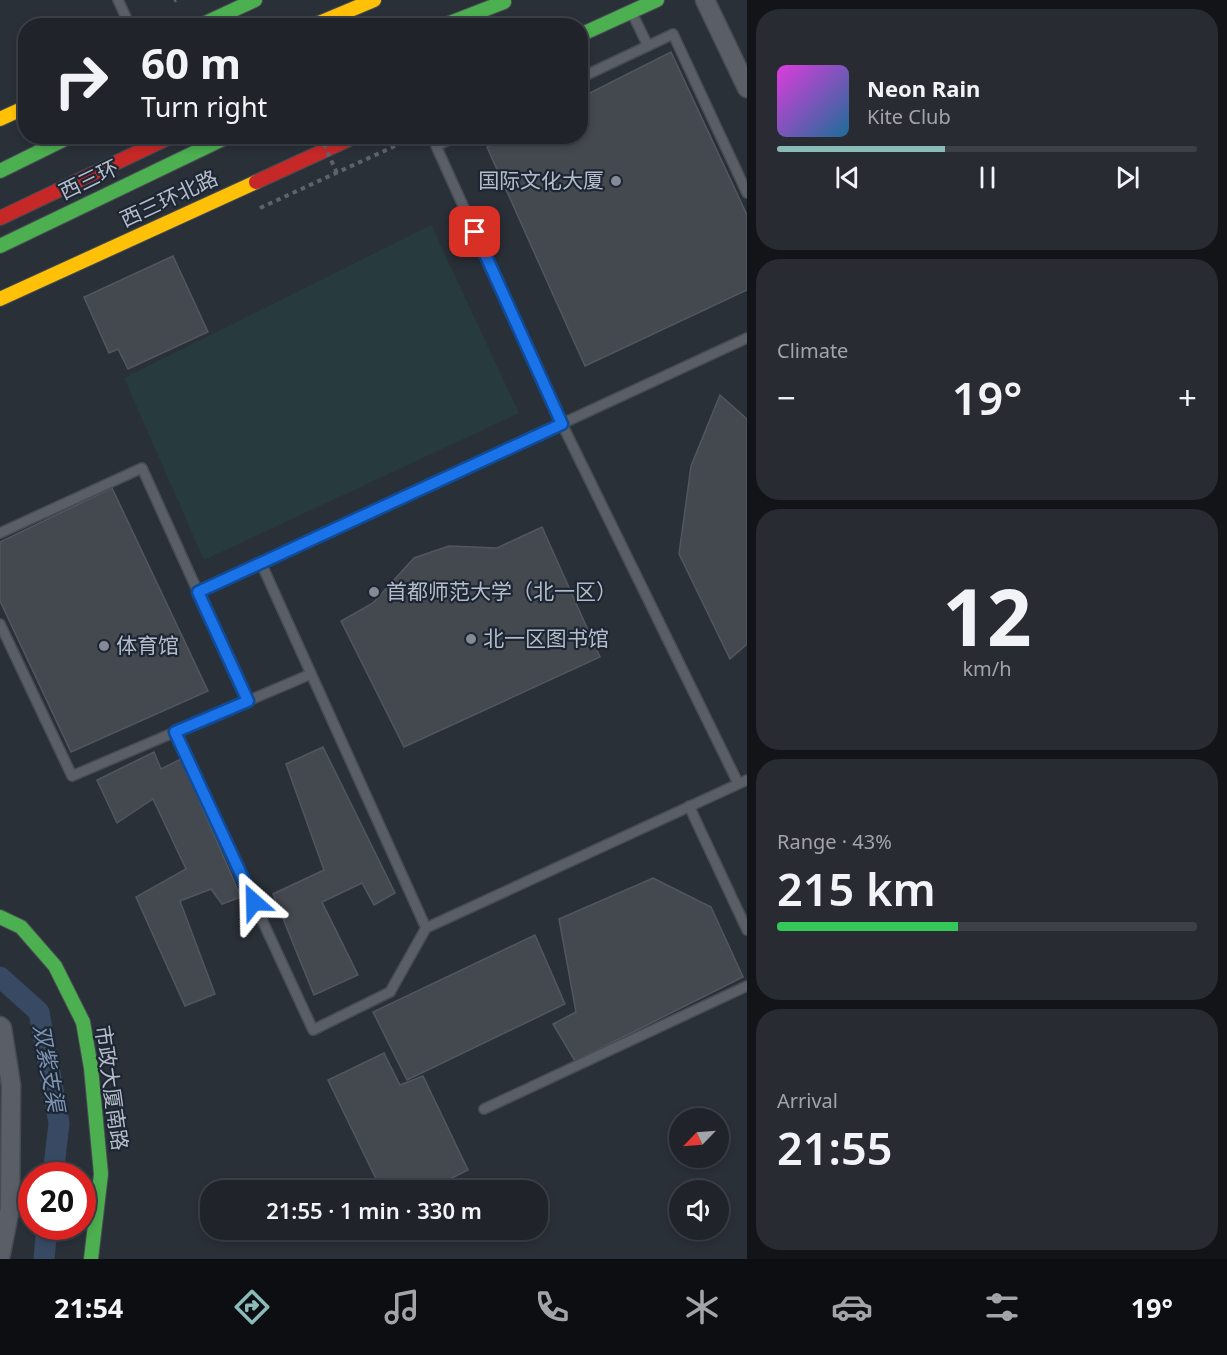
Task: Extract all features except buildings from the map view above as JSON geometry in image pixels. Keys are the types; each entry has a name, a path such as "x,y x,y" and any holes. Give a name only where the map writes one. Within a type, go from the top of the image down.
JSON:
{"main road":[{"path":"216,18 255,0"},
{"path":"588,31 657,0"},
{"path":"462,18 506,1"},
{"path":"471,18 506,1"},
{"path":"340,18 376,8"},
{"path":"0,119 18,111"},
{"path":"0,171 55,144"},
{"path":"0,218 154,144"},
{"name":"西三环","path":"0,246 212,144"},
{"name":"西三环北路","path":"0,299 339,144"},
{"name":"市政大厦南路","path":"0,917 21,927 55,966 83,1022 91,1068 101,1174 91,1259"}],"street":[{"path":"705,0 747,88"},
{"path":"0,1026 11,1085 10,1208 0,1258"}],"lane":[{"path":"118,0 126,18"},
{"path":"632,12 648,46"},
{"path":"588,74 673,34 747,193"},
{"path":"175,732 313,1030 390,992 426,928 743,782 562,424 436,146 440,144"},
{"path":"198,592 747,338"},
{"path":"0,533 142,468 248,701"},
{"path":"261,563 426,928"},
{"path":"0,624 72,776 311,674"},
{"path":"689,806 747,930"},
{"path":"484,1109 747,986"}],"path":[{"path":"324,144 337,173"},
{"path":"260,208 397,145"}],"green space":[{"path":"431,225 519,413 204,560 124,378"}],"waterway":[{"name":"双紫支渠","path":"0,977 39,1012 59,1123 55,1162"},
{"name":"双紫支渠","path":"44,1259 46,1240"}],"traffic: fast":[{"path":"216,18 255,0"},
{"path":"588,31 657,0"},
{"path":"463,18 504,2"},
{"path":"0,171 55,144"},
{"path":"0,246 212,144"},
{"path":"0,917 21,927 55,966 83,1022 91,1068 101,1174 91,1259"}],"traffic: slow":[{"path":"331,18 374,0"},
{"path":"0,119 18,111"},
{"path":"0,299 256,182"}],"traffic: jam":[{"path":"0,218 155,144"},
{"path":"256,182 339,144"}],"place":[{"name":"国际文化大厦","path":"616,181"},
{"name":"首都师范大学（北一区）","path":"374,592"},
{"name":"北一区图书馆","path":"471,639"},
{"name":"体育馆","path":"104,646"}],"route":[{"path":"254,902 175,732 248,701 198,592 562,424 475,232"}]}
